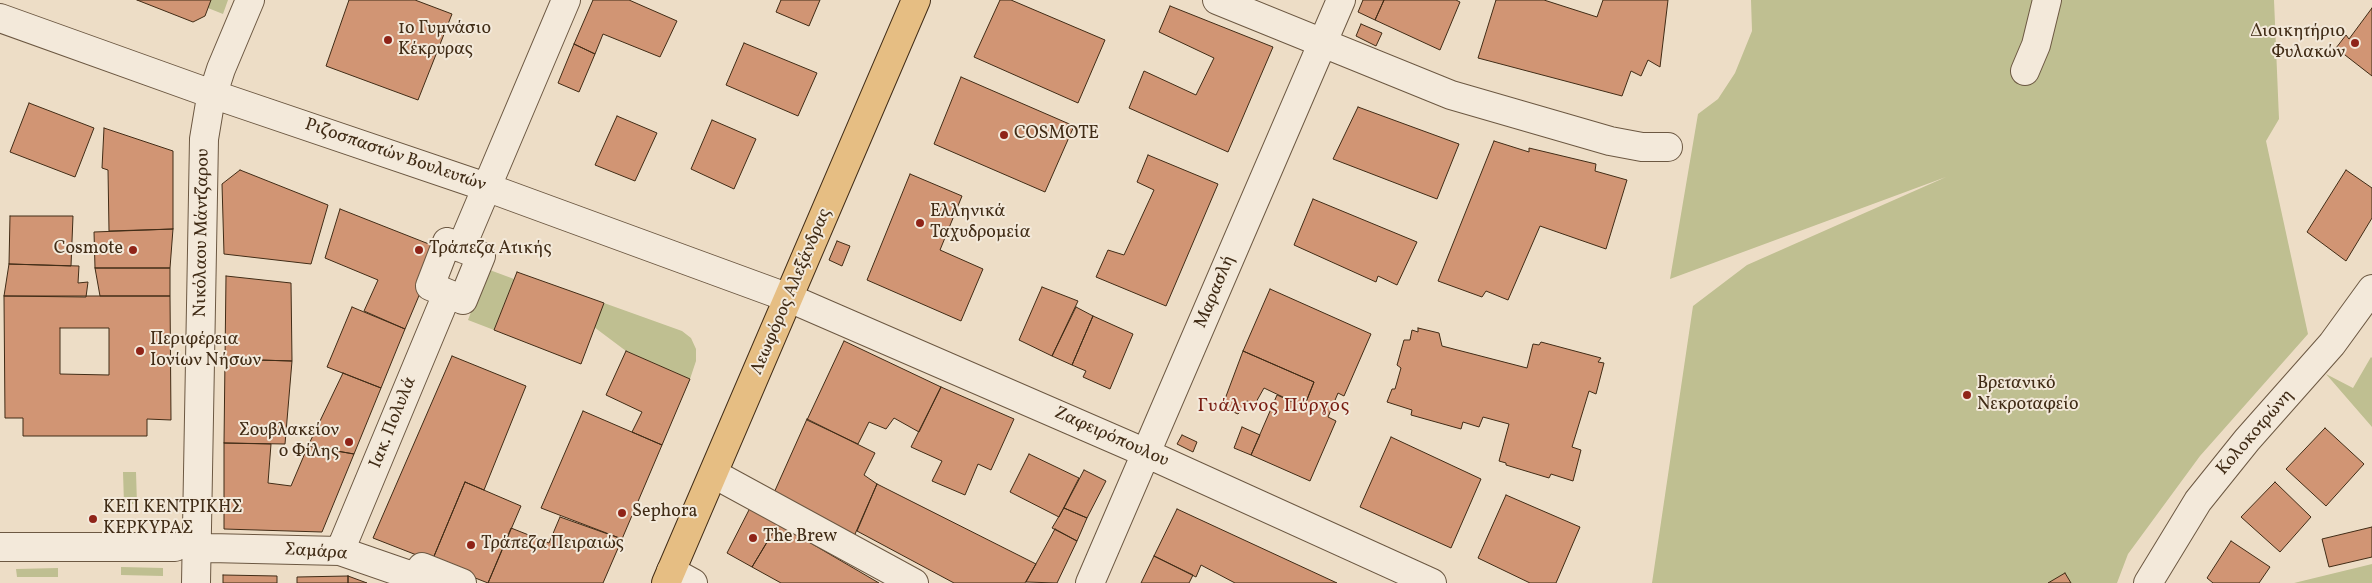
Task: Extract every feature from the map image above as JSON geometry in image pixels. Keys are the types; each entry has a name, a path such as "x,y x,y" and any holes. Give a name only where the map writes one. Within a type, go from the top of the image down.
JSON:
{"main road":[{"name":"Λεωφόρος Αλεξάνδρας","path":"677,579 714,474 916,0"}],"street":[{"name":"Νικόλαου Μάντζαρου","path":"196,583 204,139 212,94 232,40 250,0"},
{"name":"Ιακ. Πολυλά","path":"340,552 447,294 430,286 448,242 461,248 566,0"},
{"path":"1218,0 1424,85 1476,103 1610,141 1642,147 1668,147"},
{"name":"Μαρασλή","path":"1090,583 1341,0"},
{"path":"2025,71 2036,45 2048,0"},
{"name":"Ριζοσπαστών Βουλευτών","path":"0,18 212,94 486,187 789,298"},
{"name":"Κολοκοτρώνη","path":"2148,583 2198,501 2248,440 2332,344 2372,289"},
{"name":"Ζαφειρόπουλου","path":"789,298 1146,454 1432,583"},
{"path":"714,474 914,583"},
{"path":"0,547 175,547"},
{"name":"Σαμάρα","path":"210,548 340,552 417,580 422,568 462,583"}],"green space":[{"path":"211,0 228,0 223,14 208,8"},
{"name":"Βρετανικό Νεκροταφείο","path":"1751,0 2274,0 2279,119 2266,141 2308,334 2200,456 2128,554 2117,583 1652,583 1693,306 1747,265 1946,177 1670,279 1698,114 1718,99 1735,73 1752,31"},
{"path":"487,269 514,279 494,330 468,320"},
{"path":"604,303 682,331 691,338 696,349 696,361 690,379 626,351 594,327"},
{"path":"2371,357 2372,427 2326,374 2353,388"},
{"path":"123,472 136,472 137,504 124,504"},
{"path":"2372,564 2372,583 2294,583"},
{"path":"121,567 163,568 163,576 121,575"},
{"path":"58,568 58,577 17,577 16,569"}],"building":[{"path":"137,0 211,0 205,16 193,22"},
{"name":"1ο Γυμνάσιο Κέκρυρας","path":"349,0 415,0 452,14 418,100 326,66"},
{"path":"593,0 629,0 677,21 660,57 603,34 595,54 574,44"},
{"path":"781,0 820,0 809,26 776,12"},
{"path":"1000,0 1011,0 1105,40 1078,103 974,57"},
{"path":"1363,0 1384,0 1375,20 1358,12"},
{"path":"1384,0 1456,0 1460,2 1440,50 1375,20"},
{"path":"1496,0 1544,0 1597,17 1603,0 1668,0 1660,67 1648,60 1641,76 1631,71 1622,96 1478,58"},
{"path":"1170,6 1273,47 1228,152 1129,108 1144,71 1196,95 1214,58 1159,32"},
{"name":"Διοικητήριο Φυλακών","path":"2372,8 2372,76 2336,48 2346,35 2349,39"},
{"path":"1361,24 1382,33 1376,46 1356,36"},
{"path":"744,43 817,73 798,116 726,85"},
{"path":"574,44 595,54 579,92 558,83"},
{"name":"COSMOTE","path":"961,77 1074,126 1045,192 934,144"},
{"path":"29,103 94,128 75,177 10,152"},
{"path":"1358,107 1459,144 1437,199 1333,159"},
{"path":"617,116 657,133 635,181 595,165"},
{"path":"712,120 756,139 734,189 691,169"},
{"path":"104,128 173,151 173,229 109,231 108,170 102,168"},
{"path":"1494,141 1529,152 1529,148 1596,164 1595,171 1627,180 1606,249 1540,226 1508,300 1486,291 1482,297 1438,281"},
{"path":"1148,155 1218,184 1166,306 1096,277 1108,250 1124,255 1154,190 1137,182"},
{"path":"240,170 328,205 311,264 224,254 222,184"},
{"path":"2346,170 2372,188 2372,218 2346,261 2307,232"},
{"name":"Ελληνικά Ταχυδρομεία","path":"910,174 962,196 940,250 983,269 961,321 867,280"},
{"path":"1313,199 1417,242 1397,285 1378,276 1376,282 1294,245"},
{"path":"340,209 439,248 405,329 364,311 378,280 325,258"},
{"path":"10,216 73,216 71,266 9,264"},
{"name":"Cosmote","path":"173,229 170,268 95,268 94,232"},
{"path":"837,241 850,246 842,266 829,260"},
{"path":"9,264 79,266 78,283 88,282 86,297 4,296"},
{"path":"95,268 170,268 170,296 100,296"},
{"path":"517,272 604,303 581,364 494,330"},
{"path":"226,276 291,283 292,361 225,359"},
{"path":"1042,287 1078,301 1052,356 1019,340"},
{"name":"Γυάλινος Πύργος","path":"1270,289 1371,334 1344,396 1338,393 1328,417 1336,421 1310,481 1251,455 1277,395 1304,407 1314,382 1243,351"},
{"name":"Περιφέρεια Ιονίων Νήσων","path":"4,296 170,296 171,420 147,419 147,436 23,436 23,418 5,418","holes":["60,328 109,328 109,375 60,374"]},
{"path":"352,307 405,329 381,388 327,367"},
{"path":"1076,307 1093,316 1072,365 1052,356"},
{"path":"1093,316 1133,334 1110,389 1083,377 1086,371 1072,365"},
{"path":"1418,328 1439,333 1442,346 1527,368 1533,344 1539,345 1541,342 1601,358 1598,362 1604,363 1596,394 1589,391 1572,447 1581,450 1573,481 1551,474 1549,478 1506,465 1506,463 1499,461 1509,424 1483,417 1479,427 1463,422 1461,429 1411,415 1412,410 1387,402 1392,389 1395,389 1401,368 1397,365 1404,340 1410,340 1412,330 1418,332"},
{"path":"844,341 941,387 919,432 894,418 886,429 869,422 858,444 807,420"},
{"path":"626,351 690,379 662,445 632,432 642,412 606,395"},
{"path":"1243,351 1314,382 1304,407 1264,388 1255,404 1247,401 1238,414 1222,407"},
{"path":"452,356 526,386 484,490 465,482 432,561 373,538"},
{"path":"225,359 292,361 285,444 224,443"},
{"path":"343,373 381,388 354,454 308,446"},
{"path":"941,387 1014,419 991,470 978,464 965,495 932,481 942,461 911,447"},
{"path":"583,411 662,445 622,539 541,508"},
{"path":"807,419 875,453 864,475 877,484 852,541 773,495"},
{"path":"1242,427 1260,435 1251,455 1234,448"},
{"path":"2325,428 2364,464 2326,506 2286,469"},
{"path":"1182,435 1197,442 1193,452 1177,444"},
{"path":"1391,437 1481,479 1451,548 1360,507"},
{"path":"224,443 271,444 268,483 291,486 308,446 354,454 322,532 224,529"},
{"path":"1029,454 1079,478 1059,517 1010,492"},
{"path":"1084,470 1106,481 1087,518 1064,508"},
{"name":"Τράπεζα Πειραιώς","path":"465,482 521,506 488,583 432,561"},
{"path":"2275,482 2311,517 2280,552 2241,517"},
{"path":"877,484 1036,564 1025,583 954,583 857,531"},
{"path":"1506,495 1580,527 1556,583 1530,583 1478,558"},
{"path":"750,508 778,524 752,567 727,553"},
{"path":"1064,508 1087,518 1077,541 1052,528"},
{"path":"1177,509 1337,583 1235,583 1201,565 1196,577 1154,556"},
{"path":"560,517 622,539 603,583 488,583 511,528 549,543"},
{"path":"778,524 879,583 781,583 752,567"},
{"path":"2372,527 2372,557 2329,567 2322,539"},
{"path":"1055,529 1077,541 1057,583 1026,582"},
{"path":"2231,541 2270,567 2259,583 2213,583 2207,578"},
{"path":"1154,556 1193,575 1189,583 1141,583"},
{"path":"2065,573 2071,583 2048,583"},
{"path":"223,575 277,576 277,583 223,583"},
{"path":"348,576 367,583 348,583"},
{"path":"348,576 348,583 297,583 297,577"}],"place":[{"name":"1ο Γυμνάσιο Κέκρυρας","path":"388,40"},
{"name":"Διοικητήριο Φυλακών","path":"2355,43"},
{"name":"COSMOTE","path":"1004,135"},
{"name":"Ελληνικά Ταχυδρομεία","path":"920,223"},
{"name":"Cosmote","path":"133,250"},
{"name":"Τράπεζα Ατικής","path":"419,250"},
{"name":"Περιφέρεια Ιονίων Νήσων","path":"140,351"},
{"name":"Βρετανικό Νεκροταφείο","path":"1967,395"},
{"name":"Σουβλακείον ο Φίλης","path":"349,442"},
{"name":"Sephora","path":"622,513"},
{"name":"ΚΕΠ ΚΕΝΤΡΙΚΗΣ ΚΕΡΚΥΡΑΣ","path":"93,519"},
{"name":"The Brew","path":"753,538"},
{"name":"Τράπεζα Πειραιώς","path":"471,545"}],"district":[{"name":"Γυάλινος Πύργος","path":"1274,408"}]}
